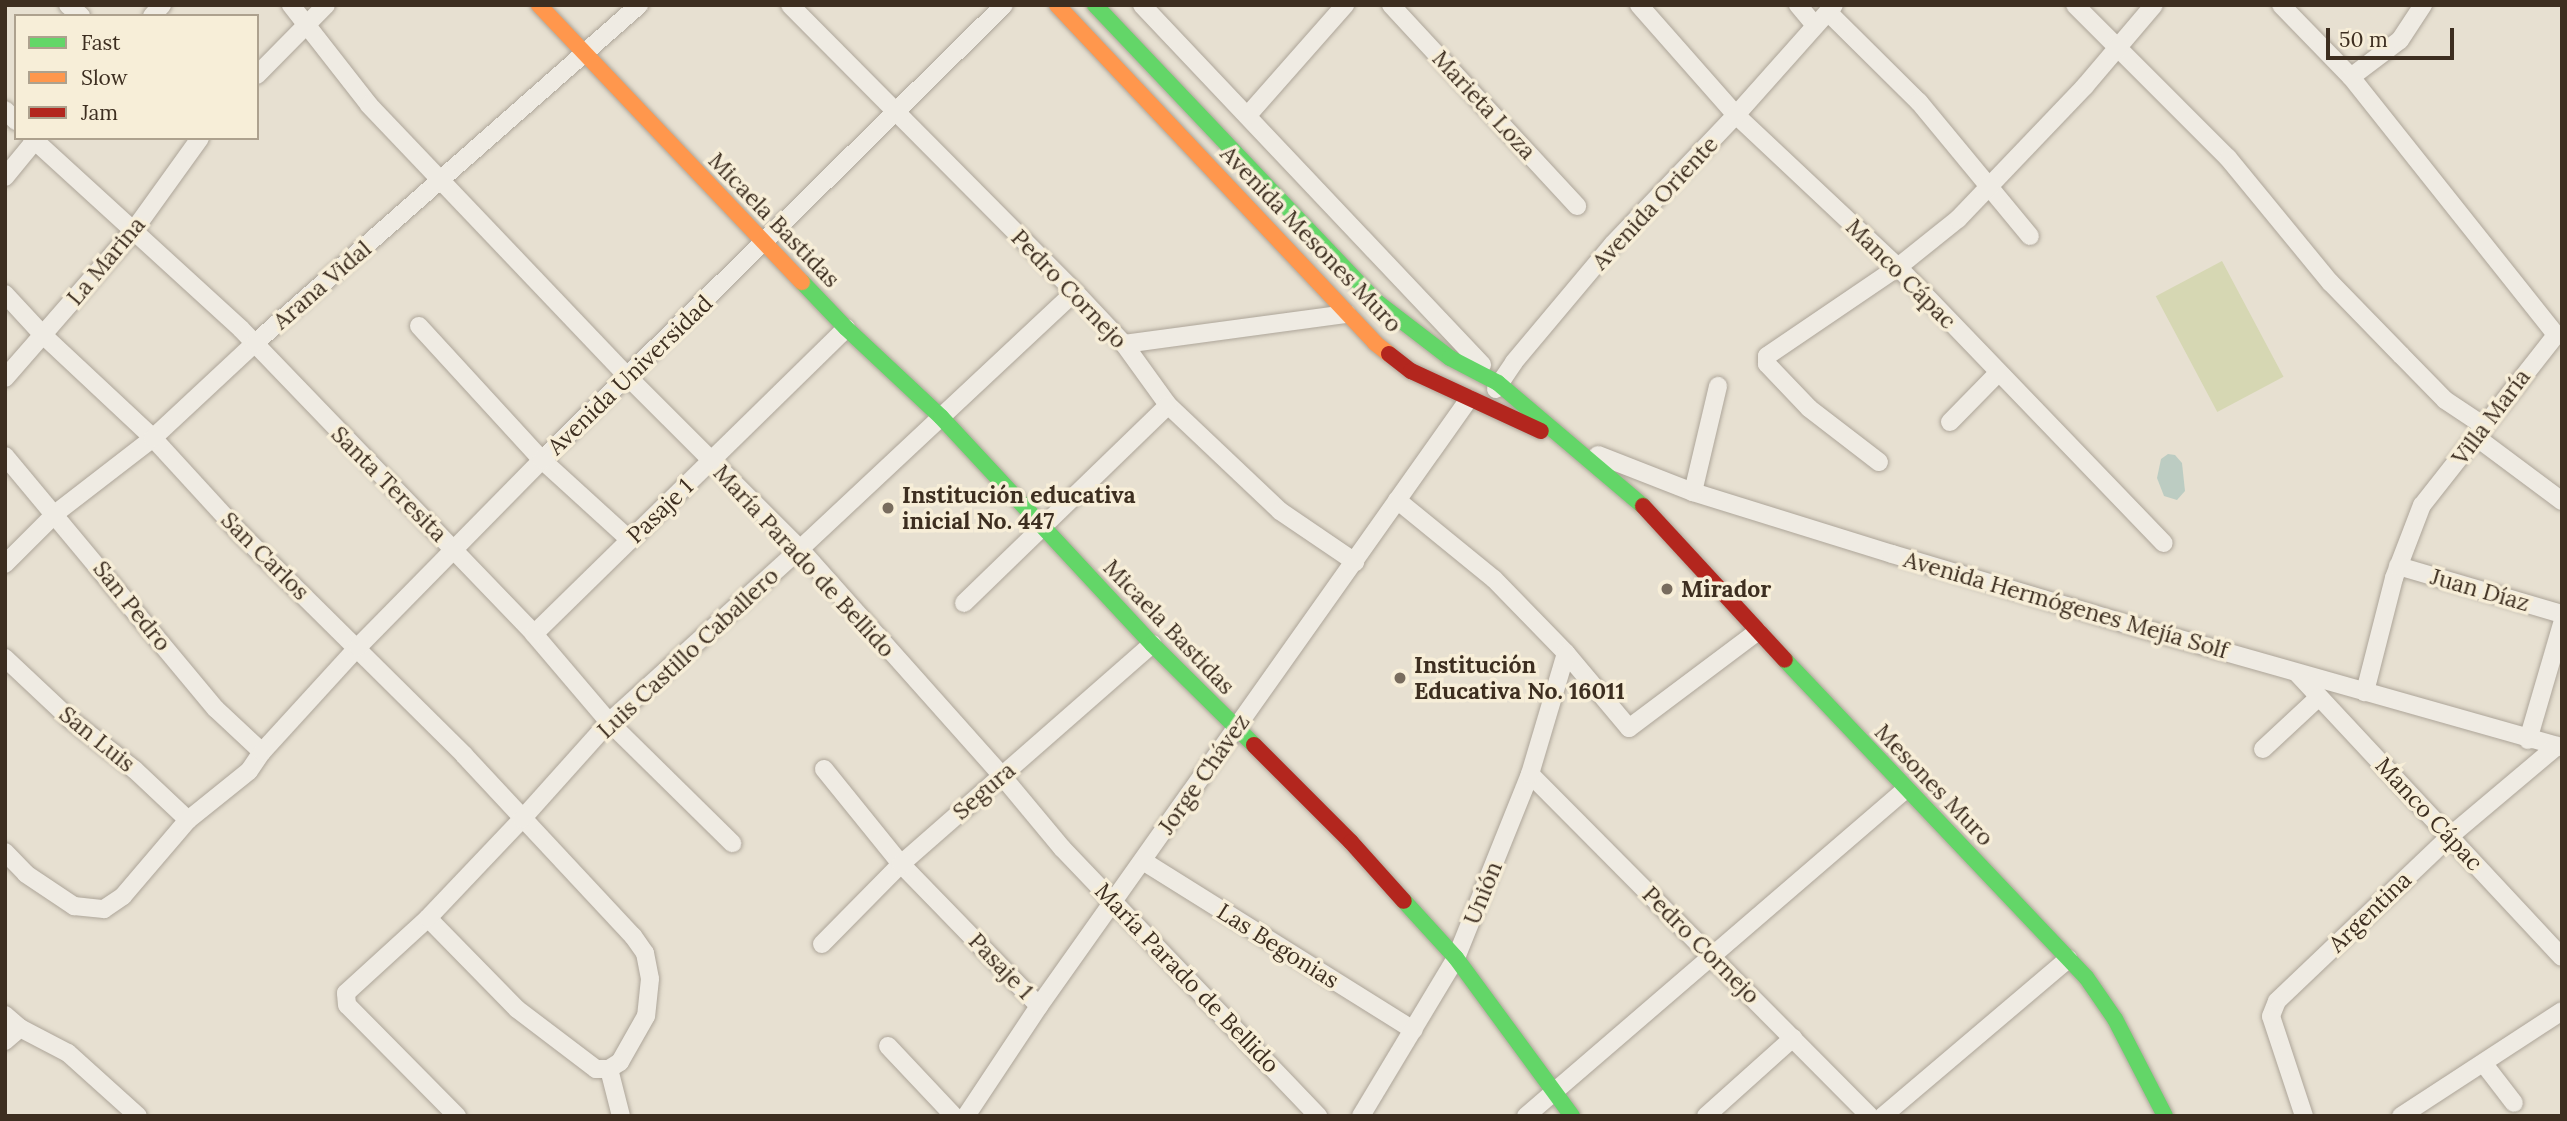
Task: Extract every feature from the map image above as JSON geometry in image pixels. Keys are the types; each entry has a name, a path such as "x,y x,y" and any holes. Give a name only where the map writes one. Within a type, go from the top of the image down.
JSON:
{"main road":[{"name":"Micaela Bastidas","path":"539,5 846,328 941,417 1152,644 1351,842 1456,958 1572,1116"},
{"name":"Avenida Mesones Muro","path":"1057,5 1376,343 1411,371 1487,408 1575,445"},
{"name":"Mesones Muro","path":"1094,5 1377,302 1451,358 1498,383 1575,445 1642,505 1906,789 2086,977 2115,1018 2165,1116"}],"street":[{"name":"María Parado de Bellido","path":"291,5 369,105 628,377 800,549 1002,775 1062,848 1115,900 1318,1116"},
{"path":"259,73 326,5"},
{"name":"Arana Vidal","path":"5,564 56,513 153,438 255,343 639,5"},
{"name":"Pedro Cornejo","path":"790,5 1075,292 1124,344 1168,405 1280,511 1355,562"},
{"name":"Avenida Universidad","path":"5,852 26,874 74,906 104,909 122,896 188,820 239,779 358,648 542,460 1004,5"},
{"path":"1142,5 1498,383"},
{"path":"1248,115 1345,5"},
{"name":"Marieta Loza","path":"1391,5 1577,206"},
{"name":"Manco Cápac","path":"1639,5 1737,115 1898,267 2164,543"},
{"path":"1798,5 1815,25"},
{"path":"2075,5 2117,50 2228,158 2330,282 2445,400 2562,501"},
{"path":"1880,462 1809,408 1767,365 1767,356 1898,267 1958,219 1991,187 2117,50 2154,5"},
{"name":"Villa María","path":"2281,5 2351,77 2559,331 2422,505 2399,566 2365,692"},
{"path":"2351,77 2400,40 2423,5"},
{"path":"1831,9 1919,102 2030,236"},
{"name":"Avenida Oriente","path":"1487,408 1498,383 1613,244 1737,115 1831,9"},
{"path":"5,177 34,140"},
{"name":"Santa Teresita","path":"36,140 204,292 255,343 314,408 534,634 609,722 732,843"},
{"name":"La Marina","path":"5,378 134,230 199,140"},
{"name":"Luis Castillo Caballero","path":"457,1116 346,1005 346,993 428,918 609,722 800,549 1075,292"},
{"name":"San Carlos","path":"5,294 43,335 153,438 240,533 508,800 522,819 633,936 645,953 650,979 646,1016 620,1062 609,1069"},
{"path":"1124,344 1347,314"},
{"path":"419,326 542,460 630,540"},
{"name":"Pasaje 1","path":"534,634 846,328"},
{"path":"1950,422 1998,373"},
{"path":"1693,492 1718,386"},
{"name":"Jorge Chávez","path":"966,1116 1039,1006 1469,399"},
{"path":"964,603 1168,405"},
{"name":"Avenida Hermógenes Mejía Solf","path":"1575,445 1639,474 1693,492 2123,623 2559,747"},
{"name":"San Pedro","path":"5,456 56,513 215,709 262,752"},
{"path":"1396,500 1494,579 1566,653 1629,728 1758,631"},
{"name":"Juan Díaz","path":"2399,566 2562,614"},
{"path":"2528,740 2562,624"},
{"name":"Segura","path":"822,944 901,864 1152,644"},
{"name":"Unión","path":"1361,1116 1456,958 1530,774 1566,653"},
{"name":"San Luis","path":"5,658 71,720 135,770 188,820"},
{"name":"Manco Cápac","path":"2296,671 2562,957"},
{"path":"2263,750 2319,697"},
{"name":"Argentina","path":"2304,1116 2271,1016 2277,1001 2450,836 2559,747"},
{"name":"Pasaje 1","path":"824,769 901,864 1039,1006"},
{"name":"Pedro Cornejo","path":"1530,774 1870,1116"},
{"path":"1526,1116 1906,789"},
{"name":"Las Begonias","path":"1143,862 1413,1030"},
{"path":"428,918 517,1009 596,1069 609,1069 621,1116"},
{"path":"1883,1116 2068,958"},
{"path":"2401,1116 2562,1011"},
{"path":"5,1014 20,1028 68,1053 138,1116"},
{"path":"5,1041 20,1028"},
{"path":"1706,1116 1793,1038"},
{"path":"888,1046 954,1116"},
{"path":"2484,1064 2514,1103"}],"green space":[{"path":"2222,261 2284,377 2217,412 2156,296"}],"shaded area":[{"path":"2168,454 2175,455 2182,463 2185,491 2177,500 2164,496 2157,478 2161,459"}],"traffic: fast":[{"path":"1095,5 1377,302 1450,358 1498,383 1643,506"},
{"path":"802,282 846,328 941,417 1152,644 1254,745"},
{"path":"1785,660 2086,977 2115,1019 2165,1116"},
{"path":"1404,901 1456,958 1572,1116"}],"traffic: slow":[{"path":"539,5 802,282"},
{"path":"1057,5 1375,343 1389,354"}],"traffic: jam":[{"path":"1389,354 1411,371 1541,431"},
{"path":"1643,506 1785,660"},
{"path":"1254,745 1351,842 1404,901"}],"place":[{"name":"Institución educativa inicial No. 447","path":"888,508"},
{"name":"Mirador","path":"1667,589"},
{"name":"Institución Educativa No. 16011","path":"1400,678"}]}
